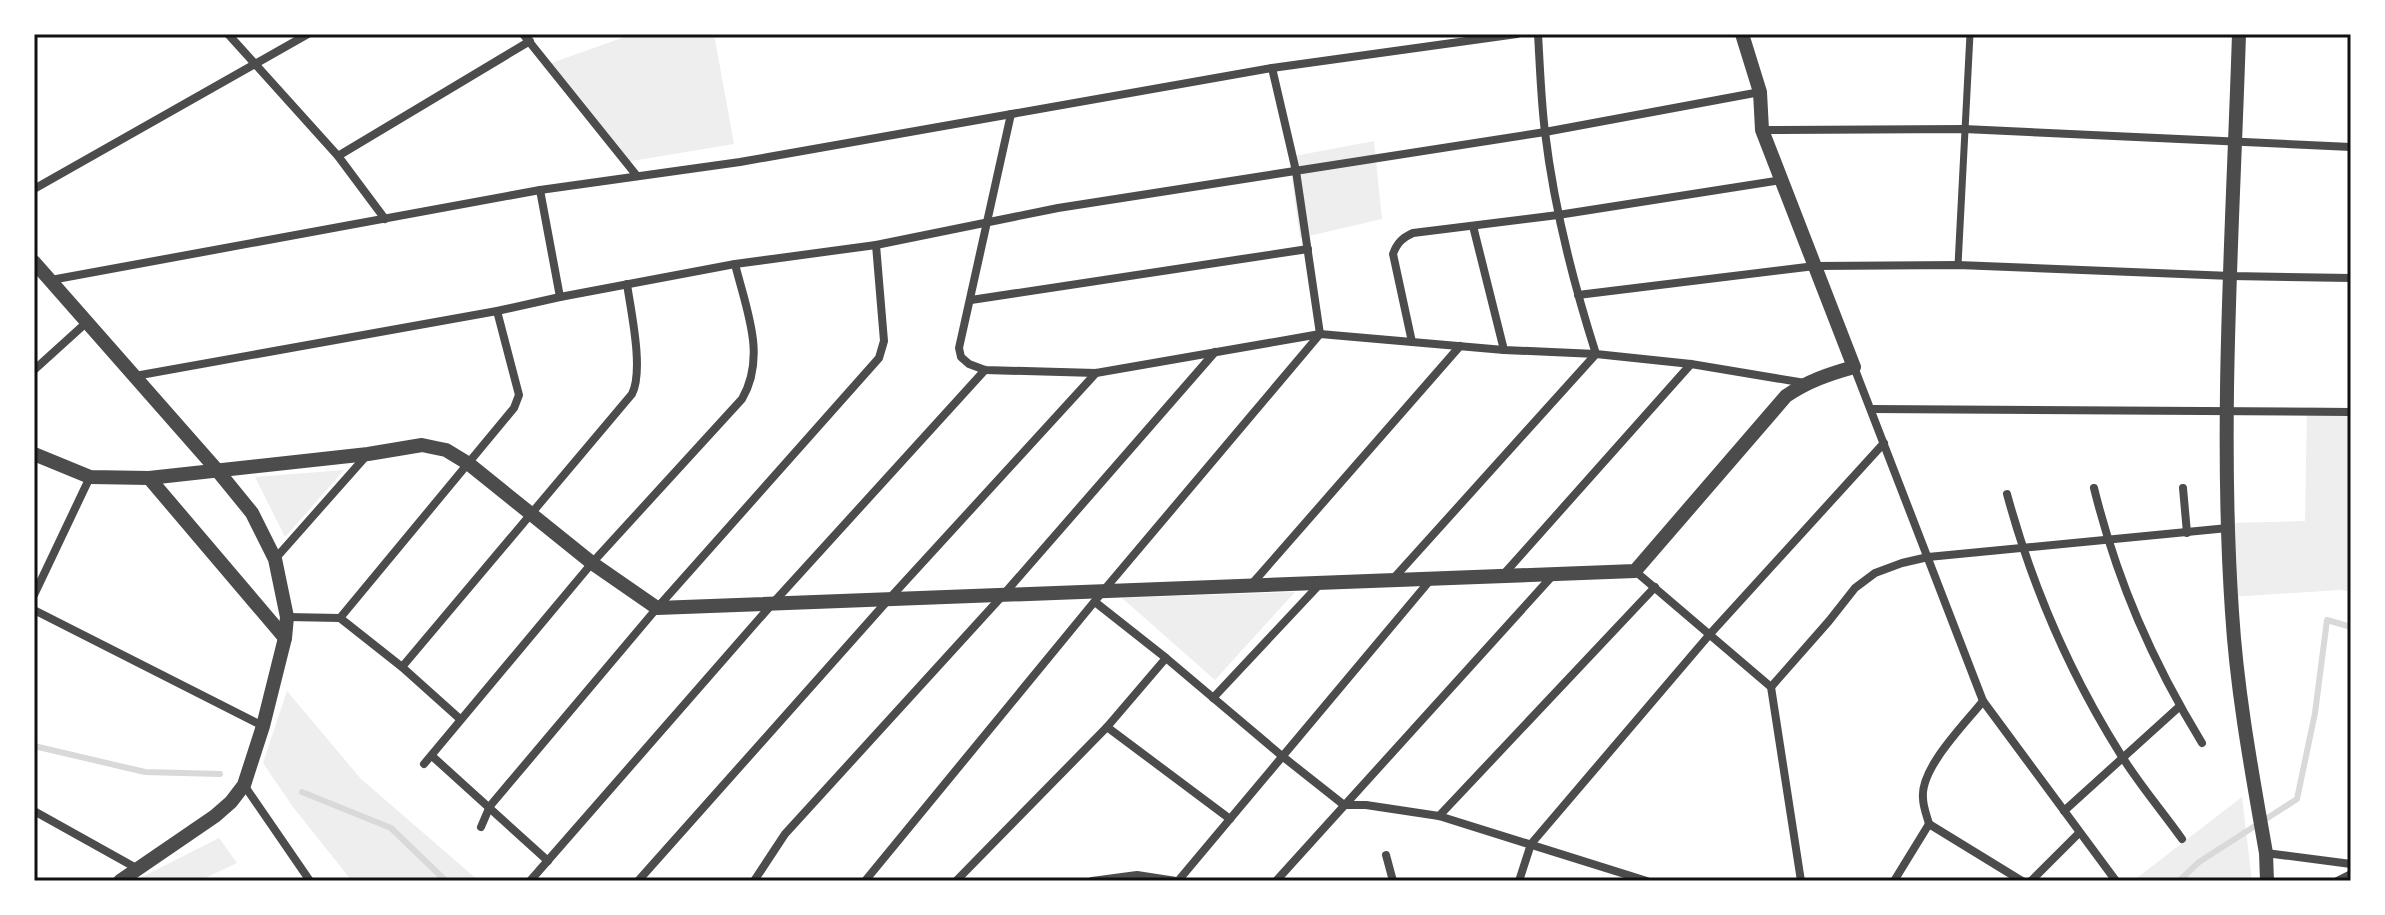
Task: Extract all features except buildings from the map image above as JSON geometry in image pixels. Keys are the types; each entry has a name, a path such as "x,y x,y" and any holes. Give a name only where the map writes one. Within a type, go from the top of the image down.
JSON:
{"street":[{"path":"228,34 338,156 385,219"},
{"path":"34,189 308,34"},
{"path":"50,280 540,190 740,162 1272,68 1517,34"},
{"path":"1538,34 1545,132 1558,215 1596,354"},
{"path":"1742,34 1760,92 1762,130 1983,701 2116,881"},
{"path":"1958,265 1970,34"},
{"path":"2239,34 2227,411 2228,528 2236,663 2265,847 2267,881"},
{"path":"338,156 526,38 637,176"},
{"path":"865,881 1320,334 1296,171 1272,68"},
{"path":"134,376 497,311 735,264 876,245 1058,208 1545,132 1760,92"},
{"path":"1011,114 959,348 961,357 969,364 985,370 1096,373 1320,334 1504,350 1596,354 1691,364 1805,383"},
{"path":"1762,130 1964,129 2351,147"},
{"path":"1412,342 1393,254 1397,243 1405,236 1782,180"},
{"path":"540,190 560,297"},
{"path":"1473,226 1504,350"},
{"path":"481,827 490,806 657,608 879,358 884,341 876,245"},
{"path":"971,300 1308,249"},
{"path":"34,262 252,513 275,559 287,617 285,638 263,726 244,785 215,816 120,881"},
{"path":"424,764 592,563 666,480 729,416 751,384 755,365 754,347 735,264"},
{"path":"1578,295 1815,266 1958,265 2351,278"},
{"path":"402,667 632,394 637,385 638,367 627,284"},
{"path":"340,618 514,408 519,395 497,311"},
{"path":"34,370 87,322"},
{"path":"1251,585 1460,346"},
{"path":"754,881 785,834 1004,594 1215,351"},
{"path":"1393,580 1596,354"},
{"path":"1502,575 1691,364"},
{"path":"1635,571 1786,396 1805,383 1854,367"},
{"path":"530,881 773,603 985,370"},
{"path":"638,881 889,599 1096,373"},
{"path":"1871,409 2351,412"},
{"path":"1519,881 1531,844 1710,634 1884,443"},
{"path":"34,454 90,477 149,478 368,454 422,445 446,450 469,464 592,563 657,608 1004,594 1099,596 1251,585 1635,571 1771,687 1801,881"},
{"path":"275,559 368,454"},
{"path":"34,595 90,477"},
{"path":"149,478 285,638"},
{"path":"2094,488 2107,540 2138,625 2202,743"},
{"path":"2183,488 2187,533"},
{"path":"2007,494 2022,548 2064,655 2122,757 2182,839"},
{"path":"1771,687 1855,588 1875,573 1902,563 1928,557 2228,528"},
{"path":"1276,881 1555,573"},
{"path":"1092,881 1137,875 1177,881 1433,578"},
{"path":"1213,698 1321,582"},
{"path":"1439,816 1655,587"},
{"path":"1099,596 1166,658 1344,805 1366,805 1439,816 1647,881"},
{"path":"34,610 263,726"},
{"path":"287,617 340,618 402,667 460,719"},
{"path":"956,881 1107,727 1166,658"},
{"path":"1983,701 1933,764 1922,797 1929,824 2022,881"},
{"path":"2064,811 2180,706"},
{"path":"1107,727 1230,819"},
{"path":"432,756 548,861"},
{"path":"244,785 310,881"},
{"path":"34,811 139,870"},
{"path":"1894,881 1929,824"},
{"path":"2031,881 2079,833"},
{"path":"2265,847 2351,864"},
{"path":"1386,855 1393,881"},
{"path":"2337,881 2351,874"}],"shaded area":[{"path":"633,34 714,34 734,144 626,162 543,66"},
{"path":"1374,141 1382,219 1300,238 1289,157"},
{"path":"2307,407 2351,408 2351,592 2340,590 2230,597 2232,523 2305,521"},
{"path":"344,470 285,537 255,477"},
{"path":"1295,592 1215,680 1122,598"},
{"path":"287,691 361,779 479,881 352,881 293,807 263,763"},
{"path":"2242,797 2252,881 2133,881"},
{"path":"219,838 237,863 199,881 134,881"}],"waterway":[{"path":"2179,881 2199,862 2297,799 2315,713 2327,620 2351,627"},
{"path":"34,746 145,772 220,774"},
{"path":"302,792 391,828 446,881"}]}
